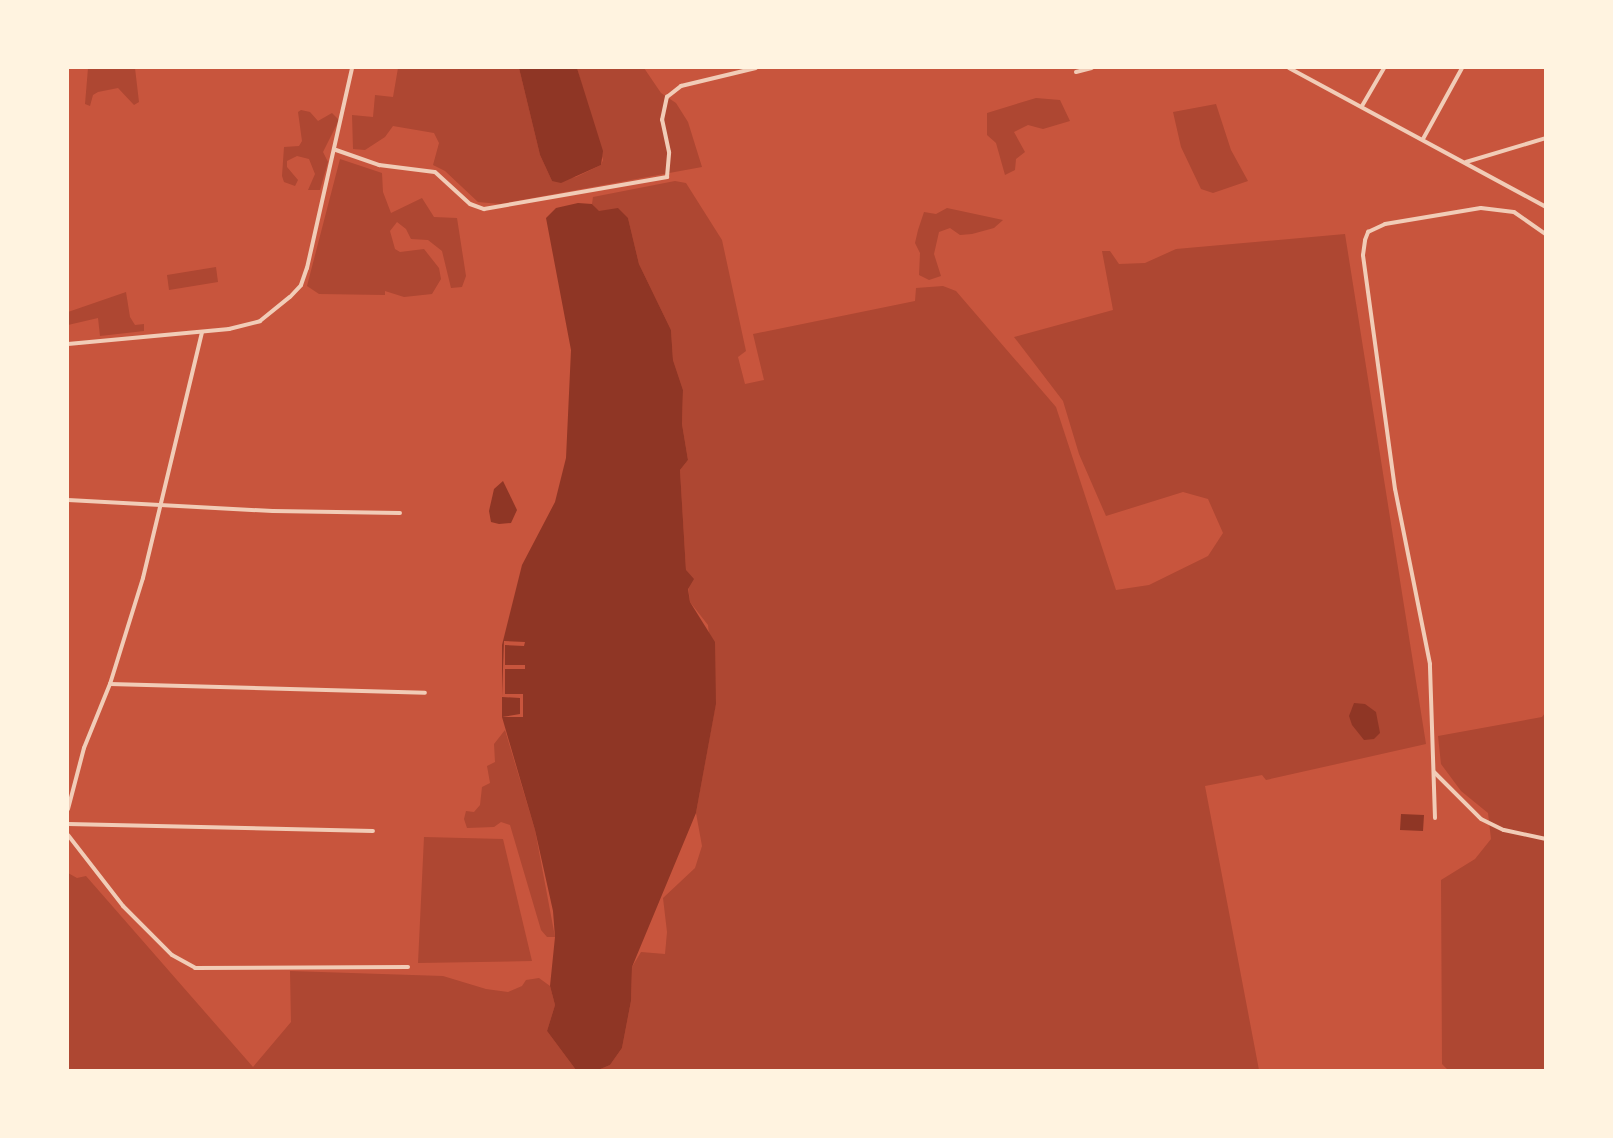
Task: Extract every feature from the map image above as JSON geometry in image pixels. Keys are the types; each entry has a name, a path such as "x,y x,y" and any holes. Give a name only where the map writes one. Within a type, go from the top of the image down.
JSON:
{"street":[{"path":"68,344 202,332 260,321 301,285 336,150 352,68"},
{"path":"336,150 379,165 435,172 470,204 484,209 667,177 669,152 662,120 667,98 681,86 735,70 756,68"},
{"path":"1076,72 1092,68"},
{"path":"1289,68 1545,207"},
{"path":"1362,106 1384,68"},
{"path":"1423,139 1462,68"},
{"path":"1465,162 1545,138"},
{"path":"1435,818 1430,664 1395,489 1363,255 1365,240 1368,232 1385,224 1481,208 1514,213 1545,234"},
{"path":"68,809 84,748 110,684 143,578 202,332"},
{"path":"68,500 273,511 400,513"},
{"path":"110,684 425,693"},
{"path":"1433,772 1481,819 1503,830 1545,839"},
{"path":"68,824 373,831"},
{"path":"68,835 123,906 172,955 195,968 408,967"}],"shaded area":[{"path":"88,68 135,68 139,102 134,105 118,88 98,92 93,95 90,106 85,104"},
{"path":"398,68 519,68 540,155 552,181 576,177 601,165 603,160 577,68 644,68 661,93 676,103 688,122 702,167 500,204 478,202 445,171 433,165 439,143 434,133 393,126 385,137 365,150 353,149 352,115 373,117 375,95 393,97"},
{"path":"519,68 577,68 603,151 601,165 561,183 552,181 540,155"},
{"path":"1036,98 1060,100 1070,121 1043,129 1028,125 1014,132 1025,152 1016,159 1015,170 1005,175 996,143 987,135 987,113"},
{"path":"1216,104 1231,150 1248,181 1213,193 1201,189 1181,147 1173,112"},
{"path":"301,110 310,112 318,121 332,113 339,120 323,152 328,162 320,190 308,190 315,174 309,159 297,156 287,161 287,167 298,180 295,186 284,182 282,176 284,147 299,146 302,141 298,112"},
{"path":"340,159 382,173 383,192 391,213 422,198 434,217 457,218 466,276 462,287 451,288 442,251 428,240 411,239 406,229 397,222 390,231 395,249 400,252 424,249 439,268 441,279 432,294 404,297 385,291 385,295 319,294 307,286"},
{"path":"675,181 686,183 722,240 746,351 738,357 745,384 764,380 753,334 915,301 916,288 943,286 956,291 1056,407 1116,590 1149,585 1208,556 1223,533 1208,499 1183,492 1106,516 1079,454 1063,401 1014,337 1113,310 1102,251 1110,251 1119,264 1145,263 1176,249 1345,234 1426,744 1266,780 1262,775 1205,786 1259,1070 598,1070 610,1065 622,1048 631,1001 632,967 641,952 665,954 667,932 663,898 695,868 702,846 696,813 716,703 708,625 690,602 686,570 680,470 688,460 682,424 683,390 673,360 671,330 639,264 628,218 599,212 592,204 593,197"},
{"path":"578,203 592,204 599,211 618,208 628,218 639,264 671,330 673,360 683,390 682,424 688,460 680,470 686,570 694,579 688,589 690,602 715,642 716,704 696,813 632,967 631,1001 622,1048 610,1065 598,1070 576,1070 547,1031 555,1005 550,986 555,937 553,911 535,830 502,717 502,645 522,565 555,502 566,458 571,350 546,218 556,208"},
{"path":"947,208 1003,220 994,228 972,234 960,235 950,228 939,232 934,254 941,276 929,280 919,275 920,253 915,243 918,230 924,212 936,214"},
{"path":"216,267 218,282 169,290 167,275"},
{"path":"126,292 130,317 135,325 144,324 144,331 100,336 98,318 68,325 68,312"},
{"path":"503,481 517,510 511,523 499,524 491,522 489,511 494,489"},
{"path":"1354,703 1365,704 1376,712 1380,733 1374,739 1364,740 1352,725 1349,716"},
{"path":"1545,713 1545,1070 1448,1070 1442,1064 1441,880 1475,859 1491,839 1488,813 1461,791 1441,764 1438,736 1542,717"},
{"path":"505,730 535,830 555,937 547,937 541,930 510,825 501,822 494,827 467,828 464,819 466,811 474,812 480,805 482,787 490,783 487,766 495,762 494,744"},
{"path":"1401,814 1424,815 1423,831 1400,830"},
{"path":"424,837 503,839 532,961 418,963"},
{"path":"68,873 77,878 86,876 253,1067 291,1022 290,971 443,976 486,989 508,992 522,986 526,980 539,978 550,986 555,1005 547,1031 576,1070 68,1070"}],"pier":[{"path":"504,641 525,642 524,646 505,645 505,665 525,665 525,669 505,669 505,694 523,694 523,717 502,717 520,714 520,698 502,697"}]}
